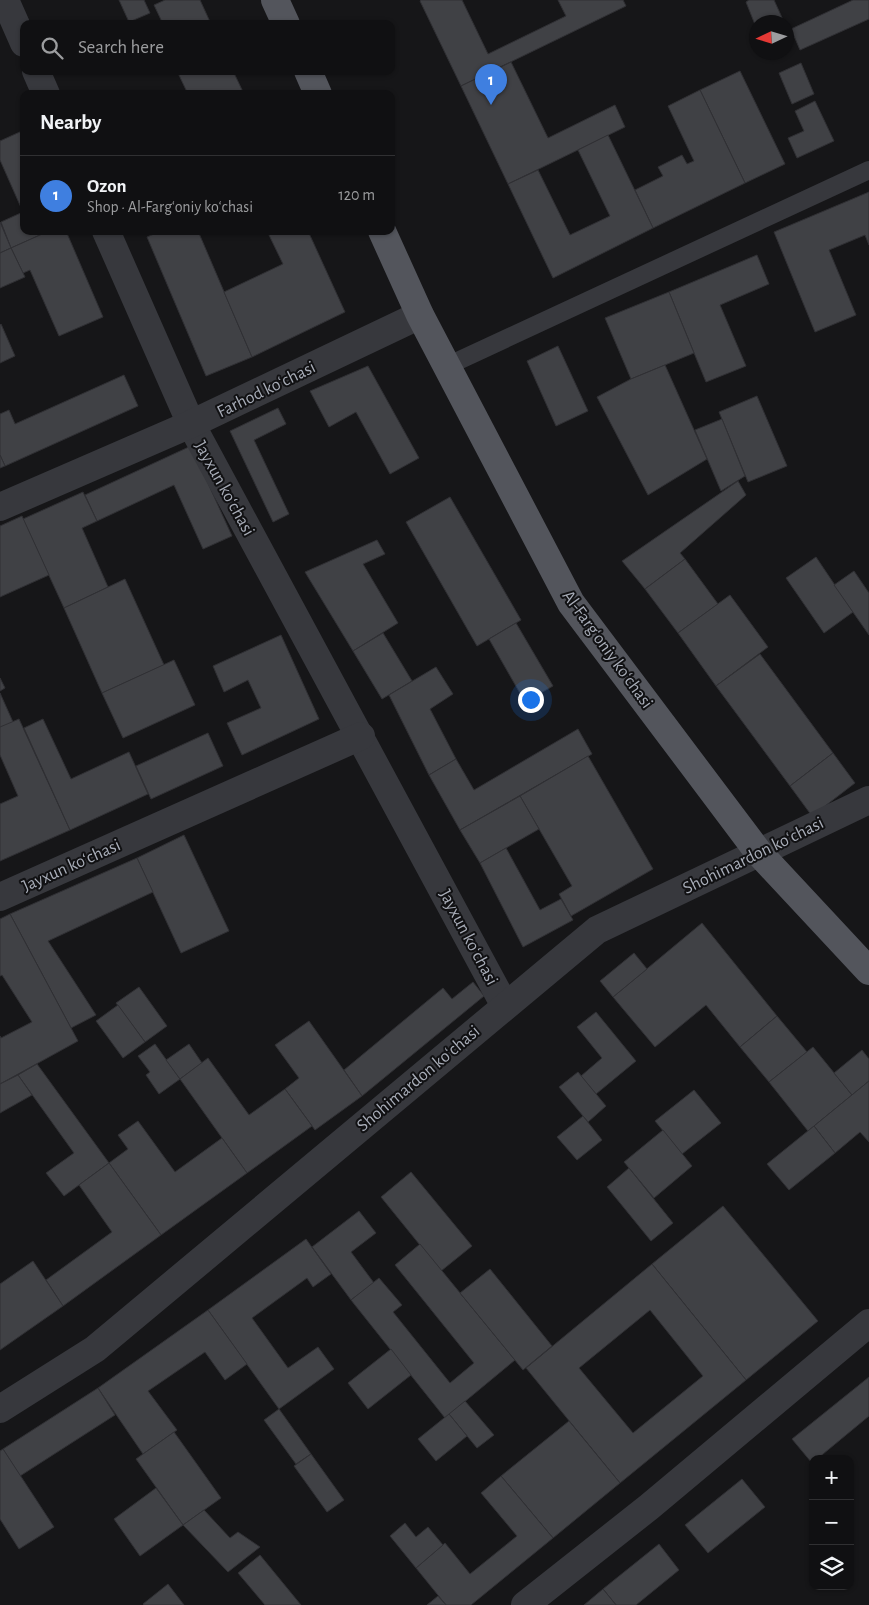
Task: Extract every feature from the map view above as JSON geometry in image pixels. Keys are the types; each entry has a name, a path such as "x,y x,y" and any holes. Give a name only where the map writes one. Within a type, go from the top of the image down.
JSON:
{"main road":[{"path":"275,0 284,20"},
{"path":"310,75 316,90"},
{"name":"Al-Fargʻoniy koʻchasi","path":"384,235 420,315 571,603 759,853 869,971"}],"street":[{"path":"5,0 20,34"},
{"path":"38,75 44,90"},
{"name":"Jayxun koʻchasi","path":"108,235 191,424 505,1006"},
{"name":"Farhod koʻchasi","path":"0,507 191,424 420,315"},
{"name":"Jayxun koʻchasi","path":"0,897 361,736"},
{"name":"Shohimardon koʻchasi","path":"0,1408 95,1349 597,930 869,800"},
{"path":"525,1605 649,1507 869,1323"}],"lane":[{"path":"448,366 869,170"}],"building":[{"path":"119,0 144,0 150,13 134,20 128,20"},
{"path":"165,0 200,0 209,20 161,20 154,5"},
{"path":"421,0 462,0 488,54 566,16 558,0 623,0 626,6 461,86"},
{"path":"749,0 774,0 781,15 751,15 746,2"},
{"path":"853,0 869,0 869,19 800,50 794,36 794,28"},
{"path":"511,62 548,138 615,105 625,127 508,184 461,86"},
{"path":"801,63 814,94 792,104 779,73"},
{"path":"740,71 785,164 745,183 700,90"},
{"path":"179,75 235,75 242,90 186,90"},
{"path":"700,90 745,183 653,228 635,190 663,176 658,167 682,155 687,164 694,161 668,106"},
{"path":"815,101 834,141 797,158 788,138 804,131 795,111"},
{"path":"20,132 20,205 0,160 0,141"},
{"path":"608,135 653,228 553,278 508,184 538,170 570,235 610,216 578,150"},
{"path":"869,192 869,245 865,235 829,250 856,315 815,332 774,232"},
{"path":"20,213 20,235 40,235 11,248 1,222"},
{"path":"0,222 11,248 0,253"},
{"path":"40,235 68,235 103,317 59,336 30,270 23,273 11,248"},
{"path":"152,235 200,235 252,357 206,376 147,237"},
{"path":"269,235 310,235 345,312 252,357 224,292 283,264"},
{"path":"11,248 25,277 0,288 0,253"},
{"path":"757,255 769,284 720,305 746,366 706,382 669,292"},
{"path":"669,292 694,353 631,379 605,318"},
{"path":"0,325 15,356 0,363"},
{"path":"558,346 588,411 556,426 527,361"},
{"path":"665,365 707,459 648,495 597,397 631,379"},
{"path":"368,366 419,458 390,474 356,412 329,427 310,391"},
{"path":"124,375 138,406 5,466 0,455 0,414 9,410 15,424"},
{"path":"757,396 787,466 748,482 719,412"},
{"path":"278,408 286,424 254,440 289,514 273,522 230,431"},
{"path":"722,419 745,476 721,491 695,430"},
{"path":"191,446 232,536 203,549 174,485 97,521 85,495"},
{"path":"0,455 5,466 0,468"},
{"path":"738,481 746,495 680,553 685,559 645,589 622,561"},
{"path":"83,492 97,521 82,528 108,587 64,608 23,519"},
{"path":"450,497 521,620 477,646 406,522"},
{"path":"22,516 49,575 0,597 0,526"},
{"path":"377,540 385,554 363,564 398,623 353,651 305,572"},
{"path":"816,557 853,612 824,633 786,578"},
{"path":"685,559 718,604 678,633 645,589"},
{"path":"854,571 869,593 869,635 834,585"},
{"path":"125,579 164,665 102,693 64,608"},
{"path":"730,595 768,647 716,686 678,633"},
{"path":"516,623 553,686 525,702 489,639"},
{"path":"383,633 412,681 382,699 353,651"},
{"path":"281,635 319,719 242,755 227,723 261,708 248,680 224,692 213,666"},
{"path":"760,654 833,753 790,786 716,686"},
{"path":"174,660 195,705 123,738 102,693"},
{"path":"436,667 453,694 430,709 456,759 429,775 389,695"},
{"path":"0,678 5,688 0,691"},
{"path":"0,693 13,722 0,728"},
{"path":"19,719 70,830 0,861 0,804 18,796 0,755 0,727"},
{"path":"43,719 71,779 129,752 148,794 70,830 24,728"},
{"path":"578,729 592,754 460,830 429,775 456,759 474,790"},
{"path":"208,733 223,766 151,799 136,766"},
{"path":"833,753 855,783 812,816 790,786"},
{"path":"588,756 653,869 571,916 559,894 572,886 520,796"},
{"path":"520,796 539,829 480,863 460,830"},
{"path":"184,835 229,931 181,953 137,858"},
{"path":"506,848 540,910 561,899 573,920 523,947 480,863"},
{"path":"137,858 153,892 48,941 96,1015 71,1028 10,914"},
{"path":"10,914 78,1041 0,1084 0,1036 1,1038 32,1022 2,975 0,976 0,919"},
{"path":"702,923 777,1016 740,1047 706,1005 655,1047 613,997"},
{"path":"634,953 647,969 613,997 600,981"},
{"path":"473,982 484,996 362,1096 344,1070 443,988 452,999"},
{"path":"139,987 167,1026 145,1042 116,1003"},
{"path":"118,1005 145,1042 123,1058 96,1021"},
{"path":"596,1012 636,1061 596,1094 581,1076 602,1058 577,1027"},
{"path":"777,1016 807,1052 769,1082 740,1047"},
{"path":"309,1021 362,1096 315,1130 285,1089 299,1078 275,1045"},
{"path":"155,1044 180,1079 159,1094 146,1075 150,1072 138,1056"},
{"path":"189,1044 202,1063 180,1079 166,1060"},
{"path":"813,1047 852,1095 808,1131 769,1082"},
{"path":"862,1050 869,1059 869,1081 852,1095 834,1073"},
{"path":"208,1058 249,1115 285,1089 312,1126 247,1173 180,1079"},
{"path":"37,1064 109,1163 64,1196 46,1173 74,1153 18,1075"},
{"path":"578,1072 606,1106 588,1122 559,1087"},
{"path":"18,1075 32,1095 0,1113 0,1084"},
{"path":"869,1081 869,1142 860,1132 835,1153 814,1126"},
{"path":"694,1090 721,1123 682,1154 655,1121"},
{"path":"583,1116 602,1140 577,1160 557,1137"},
{"path":"138,1121 175,1172 222,1138 247,1173 161,1235 109,1163 128,1149 118,1135"},
{"path":"814,1126 835,1153 789,1190 767,1164"},
{"path":"663,1130 692,1166 654,1198 624,1162"},
{"path":"109,1163 161,1235 63,1306 46,1280 112,1232 79,1185"},
{"path":"629,1168 673,1223 651,1241 607,1187"},
{"path":"411,1172 472,1246 441,1271 381,1197"},
{"path":"723,1206 818,1321 746,1380 652,1264"},
{"path":"359,1211 376,1233 351,1252 374,1283 351,1300 312,1247"},
{"path":"306,1239 331,1274 313,1287 307,1278 252,1318 288,1368 318,1347 334,1369 279,1409 208,1310"},
{"path":"420,1244 515,1360 445,1418 351,1300 379,1278 402,1305 393,1312 450,1383 474,1363 395,1265"},
{"path":"33,1261 63,1306 0,1350 0,1284"},
{"path":"652,1264 746,1380 620,1483 526,1368","holes":["650,1310 703,1376 633,1433 579,1368"]},
{"path":"490,1269 552,1346 523,1370 460,1293"},
{"path":"208,1310 247,1364 225,1380 205,1352 148,1391 177,1430 143,1454 98,1388"},
{"path":"391,1349 411,1375 368,1409 348,1383"},
{"path":"869,1377 869,1416 822,1455 809,1455 809,1459 792,1439"},
{"path":"98,1388 115,1415 20,1476 3,1449"},
{"path":"465,1401 494,1435 477,1448 449,1414"},
{"path":"279,1409 311,1454 296,1464 264,1420"},
{"path":"449,1414 467,1436 436,1461 418,1439"},
{"path":"569,1421 620,1483 553,1538 501,1476"},
{"path":"174,1432 221,1498 183,1525 136,1459"},
{"path":"3,1449 54,1527 19,1549 0,1519 0,1451"},
{"path":"311,1454 344,1500 327,1512 294,1466"},
{"path":"501,1476 553,1538 471,1605 446,1605 416,1568 445,1543 470,1574 517,1536 481,1493"},
{"path":"742,1479 765,1507 708,1553 685,1525"},
{"path":"156,1488 183,1525 140,1556 114,1519"},
{"path":"204,1510 230,1538 238,1532 260,1547 228,1572 183,1525"},
{"path":"405,1523 416,1537 428,1527 443,1545 416,1568 390,1536"},
{"path":"659,1544 679,1570 636,1605 616,1605 603,1589"},
{"path":"260,1555 301,1605 265,1605 238,1573"},
{"path":"168,1584 184,1605 143,1604"},
{"path":"603,1589 616,1605 584,1605"},
{"path":"438,1596 446,1605 427,1605"}],"place":[{"name":"Ozon","path":"491,105"}]}
